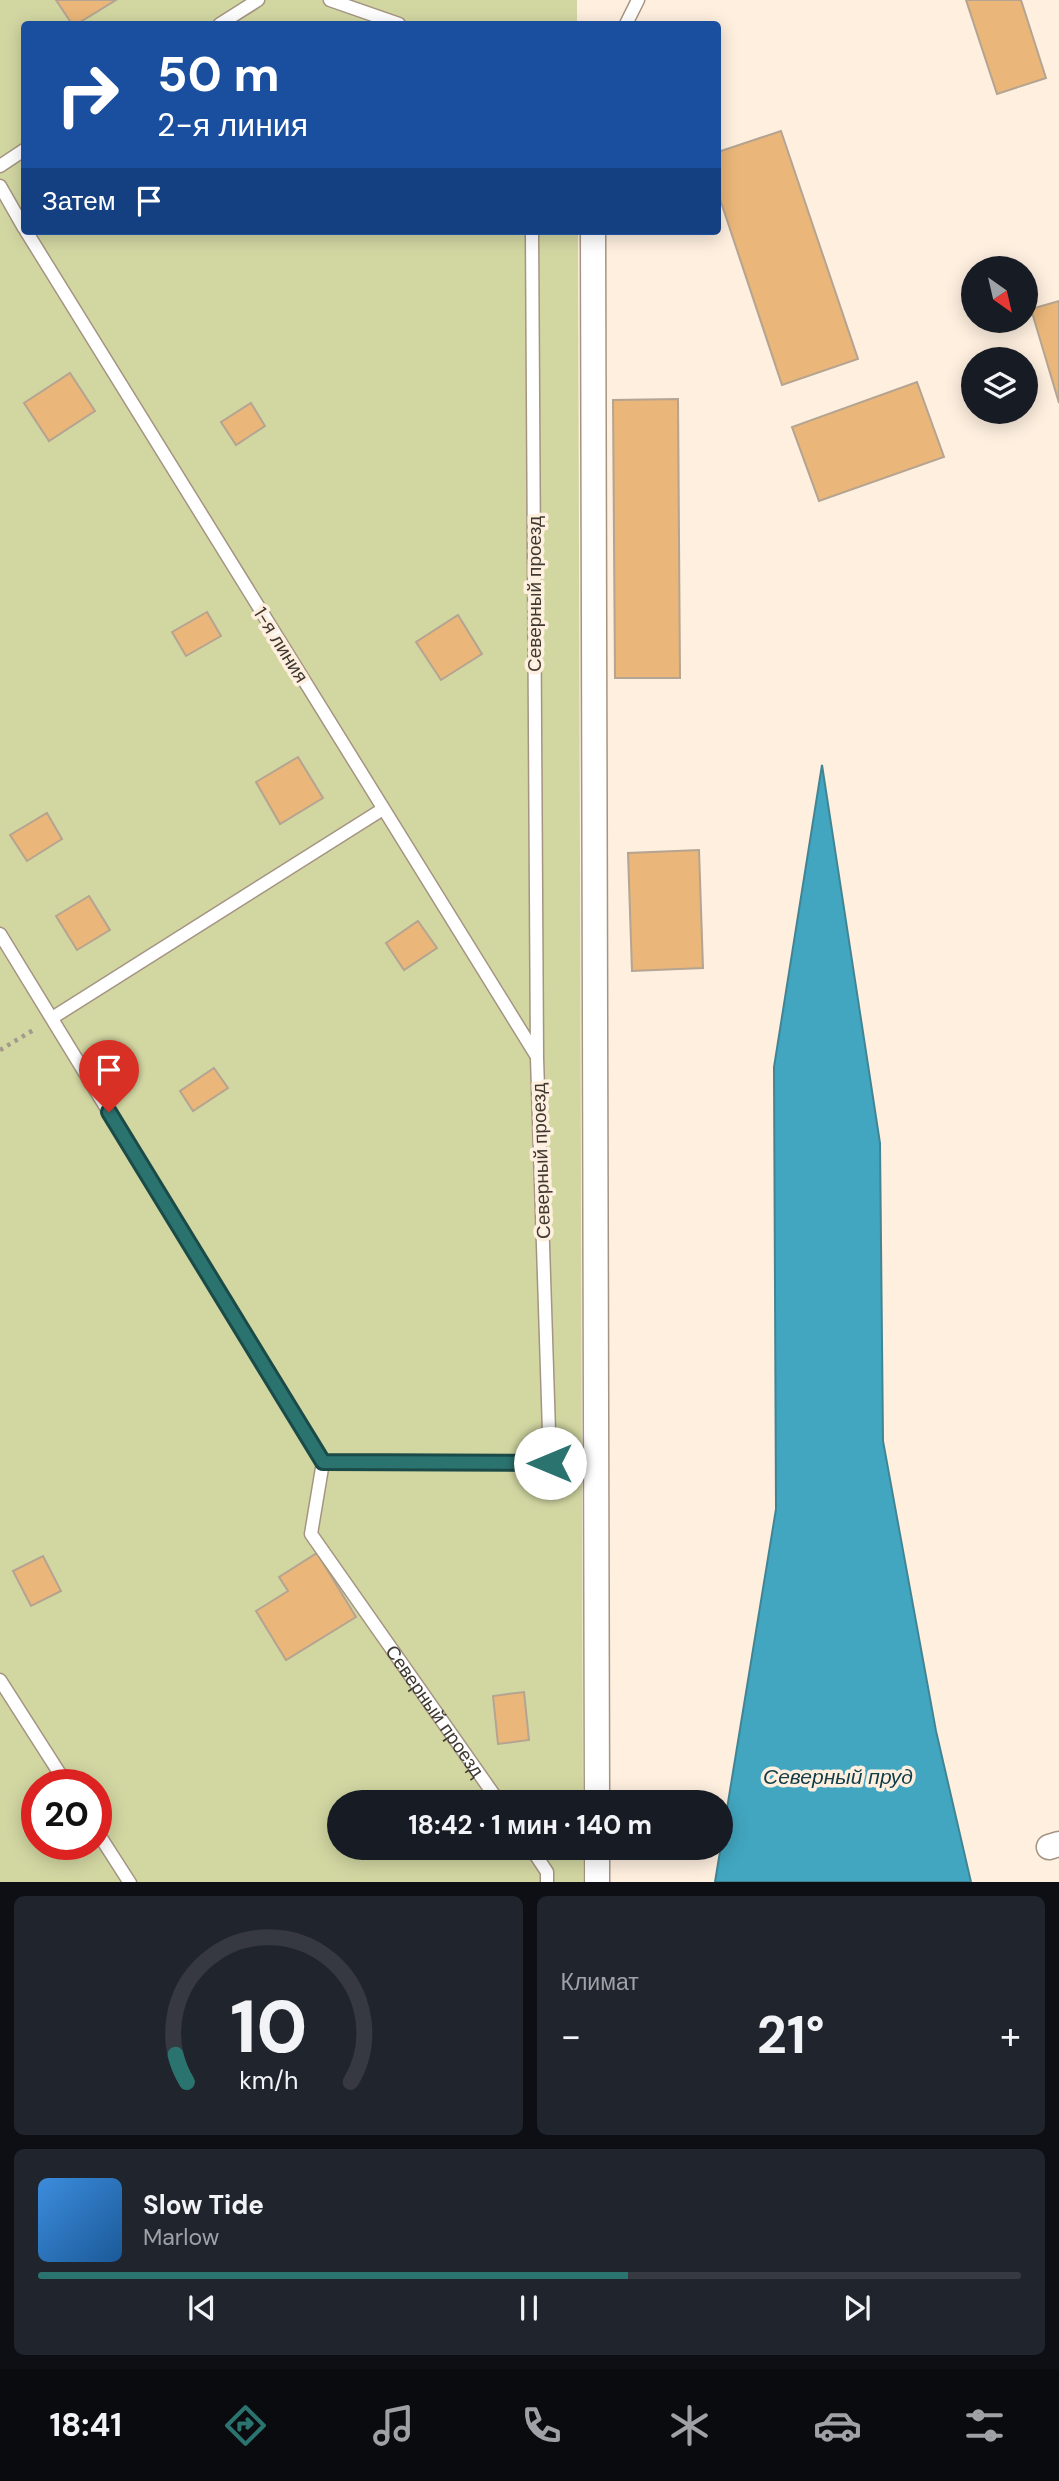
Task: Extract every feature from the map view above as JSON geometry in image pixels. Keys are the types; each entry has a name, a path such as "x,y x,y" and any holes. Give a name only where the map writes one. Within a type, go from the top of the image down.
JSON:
{"street":[{"path":"593,235 597,1790"},
{"path":"597,1860 597,1882"}],"lane":[{"path":"223,21 237,6 258,0"},
{"path":"330,0 391,21"},
{"path":"628,21 638,0"},
{"path":"0,166 21,152"},
{"name":"1-я линия","path":"0,186 21,222"},
{"name":"1-я линия","path":"29,235 537,1058"},
{"name":"Северный проезд","path":"491,1790 311,1534 323,1462 550,1463 537,1058 532,235"},
{"path":"52,1018 383,809"},
{"path":"0,934 323,1462"},
{"path":"0,1681 57,1769"},
{"path":"112,1854 130,1882"},
{"path":"539,1860 547,1872 547,1882"}],"path":[{"path":"0,1050 52,1018"}],"green space":[{"path":"0,0 577,0 577,21 21,21 21,235 578,235 583,1790 327,1790 327,1860 583,1860 583,1882 0,1882"}],"water":[{"name":"Северный пруд","path":"822,765 880,1143 883,1441 936,1731 971,1882 715,1882 719,1860 733,1860 733,1790 730,1790 776,1509 774,1067"}],"building":[{"path":"56,0 116,0 82,21 70,21"},
{"path":"966,0 1021,0 1046,78 997,94"},
{"path":"781,131 858,359 782,385 721,202 721,151"},
{"path":"1059,301 1059,403 1038,332 1038,307"},
{"path":"70,373 95,411 49,441 24,403"},
{"path":"917,382 944,457 819,501 792,427"},
{"path":"678,399 680,678 615,678 613,400"},
{"path":"251,403 265,426 236,445 221,422"},
{"path":"207,612 221,636 186,656 172,632"},
{"path":"458,615 482,654 441,680 416,642"},
{"path":"298,757 323,798 280,824 256,782"},
{"path":"47,813 62,839 27,861 10,835"},
{"path":"699,850 703,968 632,971 628,853"},
{"path":"89,896 110,930 77,950 56,916"},
{"path":"418,921 437,948 404,970 386,943"},
{"path":"214,1068 228,1088 193,1111 180,1091"},
{"path":"317,1553 356,1617 286,1660 256,1611 288,1591 279,1577"},
{"path":"43,1556 61,1591 31,1606 13,1571"},
{"path":"524,1692 529,1740 498,1744 493,1696"}],"route":[{"path":"109,1112 323,1462 550,1463"}]}
